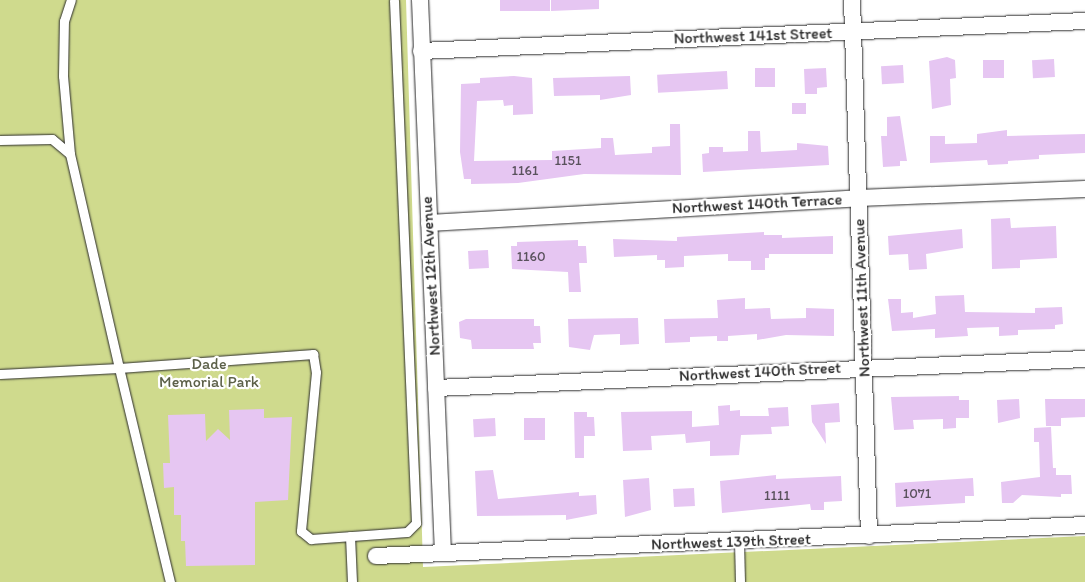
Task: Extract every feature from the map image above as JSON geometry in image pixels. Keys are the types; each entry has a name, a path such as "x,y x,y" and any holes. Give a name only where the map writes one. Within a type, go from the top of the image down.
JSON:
{"street":[{"name":"Northwest 12th Avenue","path":"420,0 443,553"},
{"name":"Northwest 11th Avenue","path":"852,0 860,198 869,536"},
{"name":"Northwest 141st Street","path":"421,51 1085,21"},
{"name":"Northwest 140th Terrace","path":"429,223 860,198 1085,189"},
{"name":"Northwest 140th Street","path":"436,388 1085,359"},
{"name":"Northwest 139th Street","path":"376,556 869,536 1085,525"}],"lane":[{"path":"72,0 64,21 63,76 70,154 170,582"},
{"path":"0,374 119,368 313,354 316,372 301,531 311,539 407,532 416,523 394,0"},
{"path":"0,140 52,139 70,154"},
{"path":"350,536 352,582"},
{"path":"739,541 740,582"}],"green space":[{"name":"Dade Memorial Park","path":"0,0 406,0 423,567 1085,536 1085,582 0,582"}],"building":[{"path":"500,0 550,0 550,11 500,11"},
{"path":"551,0 599,0 599,9 551,11"},
{"path":"947,57 955,60 956,78 950,79 951,105 932,109 929,61"},
{"path":"1054,59 1055,77 1033,78 1032,60"},
{"path":"983,60 1004,60 1004,78 983,78"},
{"path":"903,65 904,83 882,84 881,66"},
{"path":"755,68 775,68 775,87 755,87"},
{"path":"826,68 827,87 817,88 817,94 805,94 804,69"},
{"path":"727,71 728,89 658,93 657,75"},
{"path":"514,76 532,78 533,114 513,115 513,105 504,106 503,100 477,101 474,161 552,160 552,151 601,148 601,138 613,138 615,155 652,153 652,147 670,146 670,124 680,124 681,175 584,174 518,183 471,184 471,179 464,179 460,152 461,84 480,83 480,78"},
{"path":"630,76 631,95 600,100 600,95 554,96 553,78"},
{"path":"792,103 806,103 806,114 792,114"},
{"path":"900,116 907,161 900,161 900,166 883,167 881,136 887,136 887,117"},
{"path":"1007,130 1007,136 1085,134 1085,153 1039,155 1039,159 1008,161 1008,164 988,165 987,160 930,163 930,136 945,136 945,144 977,143 977,134"},
{"path":"748,131 760,131 761,152 797,150 797,143 828,146 829,165 703,172 702,154 709,153 709,147 723,147 723,152 748,151"},
{"path":"1010,218 1011,228 1056,226 1057,258 1020,260 1020,268 992,269 991,219"},
{"path":"962,229 963,248 926,254 927,269 909,270 908,254 889,255 888,236"},
{"path":"764,232 764,235 782,235 782,238 833,236 833,254 769,254 769,258 765,258 765,270 751,270 751,261 728,261 728,254 684,256 684,267 665,268 665,260 657,260 657,255 614,257 613,239 677,241 677,237"},
{"path":"578,240 578,246 586,246 587,263 579,263 581,292 569,292 568,272 512,269 511,246 517,246 517,242"},
{"path":"488,250 489,268 469,269 468,251"},
{"path":"964,295 965,312 1035,313 1035,308 1062,307 1063,324 1055,325 1055,329 1018,330 1018,335 999,336 999,327 967,328 968,336 935,338 935,329 892,331 888,299 901,299 901,313 913,312 913,318 936,314 935,296"},
{"path":"745,298 745,309 770,308 771,319 806,318 806,308 834,309 834,336 786,335 757,340 757,334 728,336 728,341 717,341 717,336 690,337 690,342 665,343 664,319 718,318 717,300"},
{"path":"638,318 639,344 620,345 620,334 594,335 590,350 569,347 568,319"},
{"path":"466,319 534,319 534,326 540,326 541,343 533,343 534,349 472,349 471,340 460,338 459,322"},
{"path":"959,396 959,400 969,400 969,418 956,418 956,428 943,429 943,419 913,420 914,429 894,430 891,397"},
{"path":"1019,399 1020,418 998,423 997,400"},
{"path":"1045,399 1085,399 1085,417 1061,418 1061,426 1046,426"},
{"path":"839,403 840,422 825,423 826,444 812,422 811,405"},
{"path":"730,405 730,411 740,410 740,416 769,416 768,408 788,407 789,426 771,427 772,434 741,435 739,455 710,456 710,441 686,443 685,434 651,436 652,450 623,451 621,412 692,411 692,427 719,425 718,406"},
{"path":"264,409 264,418 292,417 288,500 255,502 255,565 186,566 185,541 181,541 181,515 174,515 174,487 164,488 163,463 170,463 168,415 205,414 206,441 218,429 230,440 229,410"},
{"path":"574,412 587,412 587,417 594,417 595,436 584,436 584,458 575,458"},
{"path":"495,418 496,436 474,437 473,419"},
{"path":"524,418 545,418 545,440 524,440"},
{"path":"1051,427 1053,468 1056,468 1056,475 1071,475 1072,494 1061,494 1061,497 1022,495 1013,503 1002,503 1001,482 1040,477 1039,442 1034,442 1034,428"},
{"path":"493,470 498,499 579,492 579,496 596,495 597,514 566,520 566,515 477,516 475,471"},
{"path":"776,475 776,479 841,476 842,501 824,502 824,510 811,510 810,504 722,513 720,481"},
{"path":"649,478 651,510 625,517 623,480"},
{"path":"973,478 974,496 965,496 965,503 896,507 895,483"},
{"path":"694,488 695,506 674,507 673,489"}]}
